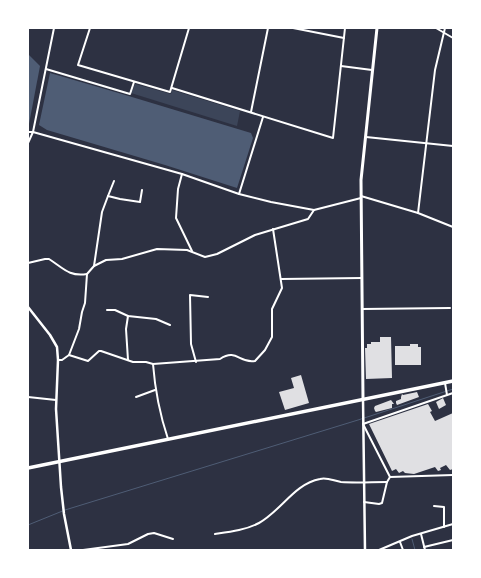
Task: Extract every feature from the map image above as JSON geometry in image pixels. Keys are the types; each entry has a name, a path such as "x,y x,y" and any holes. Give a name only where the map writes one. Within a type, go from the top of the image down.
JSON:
{"highway":[{"path":"28,468 453,381"}],"main road":[{"path":"363,399 361,197 365,137 376,28"}],"street":[{"path":"28,143 33,132 54,28"},
{"path":"90,28 78,65 170,92 189,28"},
{"path":"251,112 268,28"},
{"path":"293,28 344,38"},
{"path":"172,88 333,138 345,28"},
{"path":"436,28 453,38"},
{"path":"418,213 435,70 445,28"},
{"path":"341,66 372,70"},
{"path":"46,69 130,94 134,82"},
{"path":"239,194 263,116"},
{"path":"28,132 33,132 182,174 239,194 271,202 314,210 361,197 418,213 453,227"},
{"path":"365,137 453,146"},
{"path":"182,174 178,189 176,218 192,252"},
{"path":"94,266 102,212 114,181"},
{"path":"108,196 140,202 142,190"},
{"path":"58,360 62,360 69,355 79,329 85,303 87,274 94,266 106,260 122,258 157,249 186,250 205,257 217,254 255,235 308,219 314,210"},
{"path":"69,355 88,361 99,351 101,351 128,361 153,364 196,362 220,359 226,355 233,354 239,358 252,361 258,358 265,350 272,336 272,309 282,288 273,229"},
{"path":"28,263 49,259 69,273 87,274"},
{"path":"281,279 362,278"},
{"path":"196,362 191,344 190,295 208,297"},
{"path":"28,307 54,340 57,347 58,360 56,400 63,508 71,550"},
{"path":"362,309 450,308"},
{"path":"107,310 119,311 128,316 156,320 170,325"},
{"path":"128,316 126,329 128,361"},
{"path":"153,364 156,390 168,440"},
{"path":"444,382 447,395"},
{"path":"136,397 156,390"},
{"path":"363,424 453,393"},
{"path":"28,397 56,400"},
{"path":"363,399 365,550"},
{"path":"363,424 390,477"},
{"path":"390,477 453,475"},
{"path":"364,502 382,503 387,482 390,477"},
{"path":"215,534 234,531 259,523 305,484 322,478 341,482 387,482"},
{"path":"434,506 444,507 444,527"},
{"path":"379,550 400,541 453,524"},
{"path":"83,550 128,544 148,534 154,533 173,539"},
{"path":"421,534 425,550"},
{"path":"424,547 453,540"},
{"path":"400,541 403,550"}],"shaded area":[{"path":"28,54 40,66 29,124 28,124"},
{"path":"50,73 251,133 253,138 237,188 47,130 39,125"},
{"path":"135,84 171,94 172,90 240,111 237,126 131,93"}],"building":[{"path":"380,337 391,337 392,378 366,379 365,348 367,348 367,344 371,344 371,342 380,342"},
{"path":"410,344 418,344 418,347 421,347 421,365 395,365 395,346 410,346"},
{"path":"301,375 309,403 285,410 279,392 294,388 291,378"},
{"path":"417,392 419,397 397,405 396,401 401,399 402,394"},
{"path":"443,398 446,405 439,409 436,402"},
{"path":"391,400 394,404 392,404 392,408 375,411 375,406"},
{"path":"428,404 435,421 453,413 453,469 450,470 446,465 438,471 435,467 414,474 405,473 403,471 399,473 396,469 392,471 369,424"}],"waterway":[{"path":"28,525 65,510 358,420 453,389"},
{"path":"412,539 415,550"}]}
